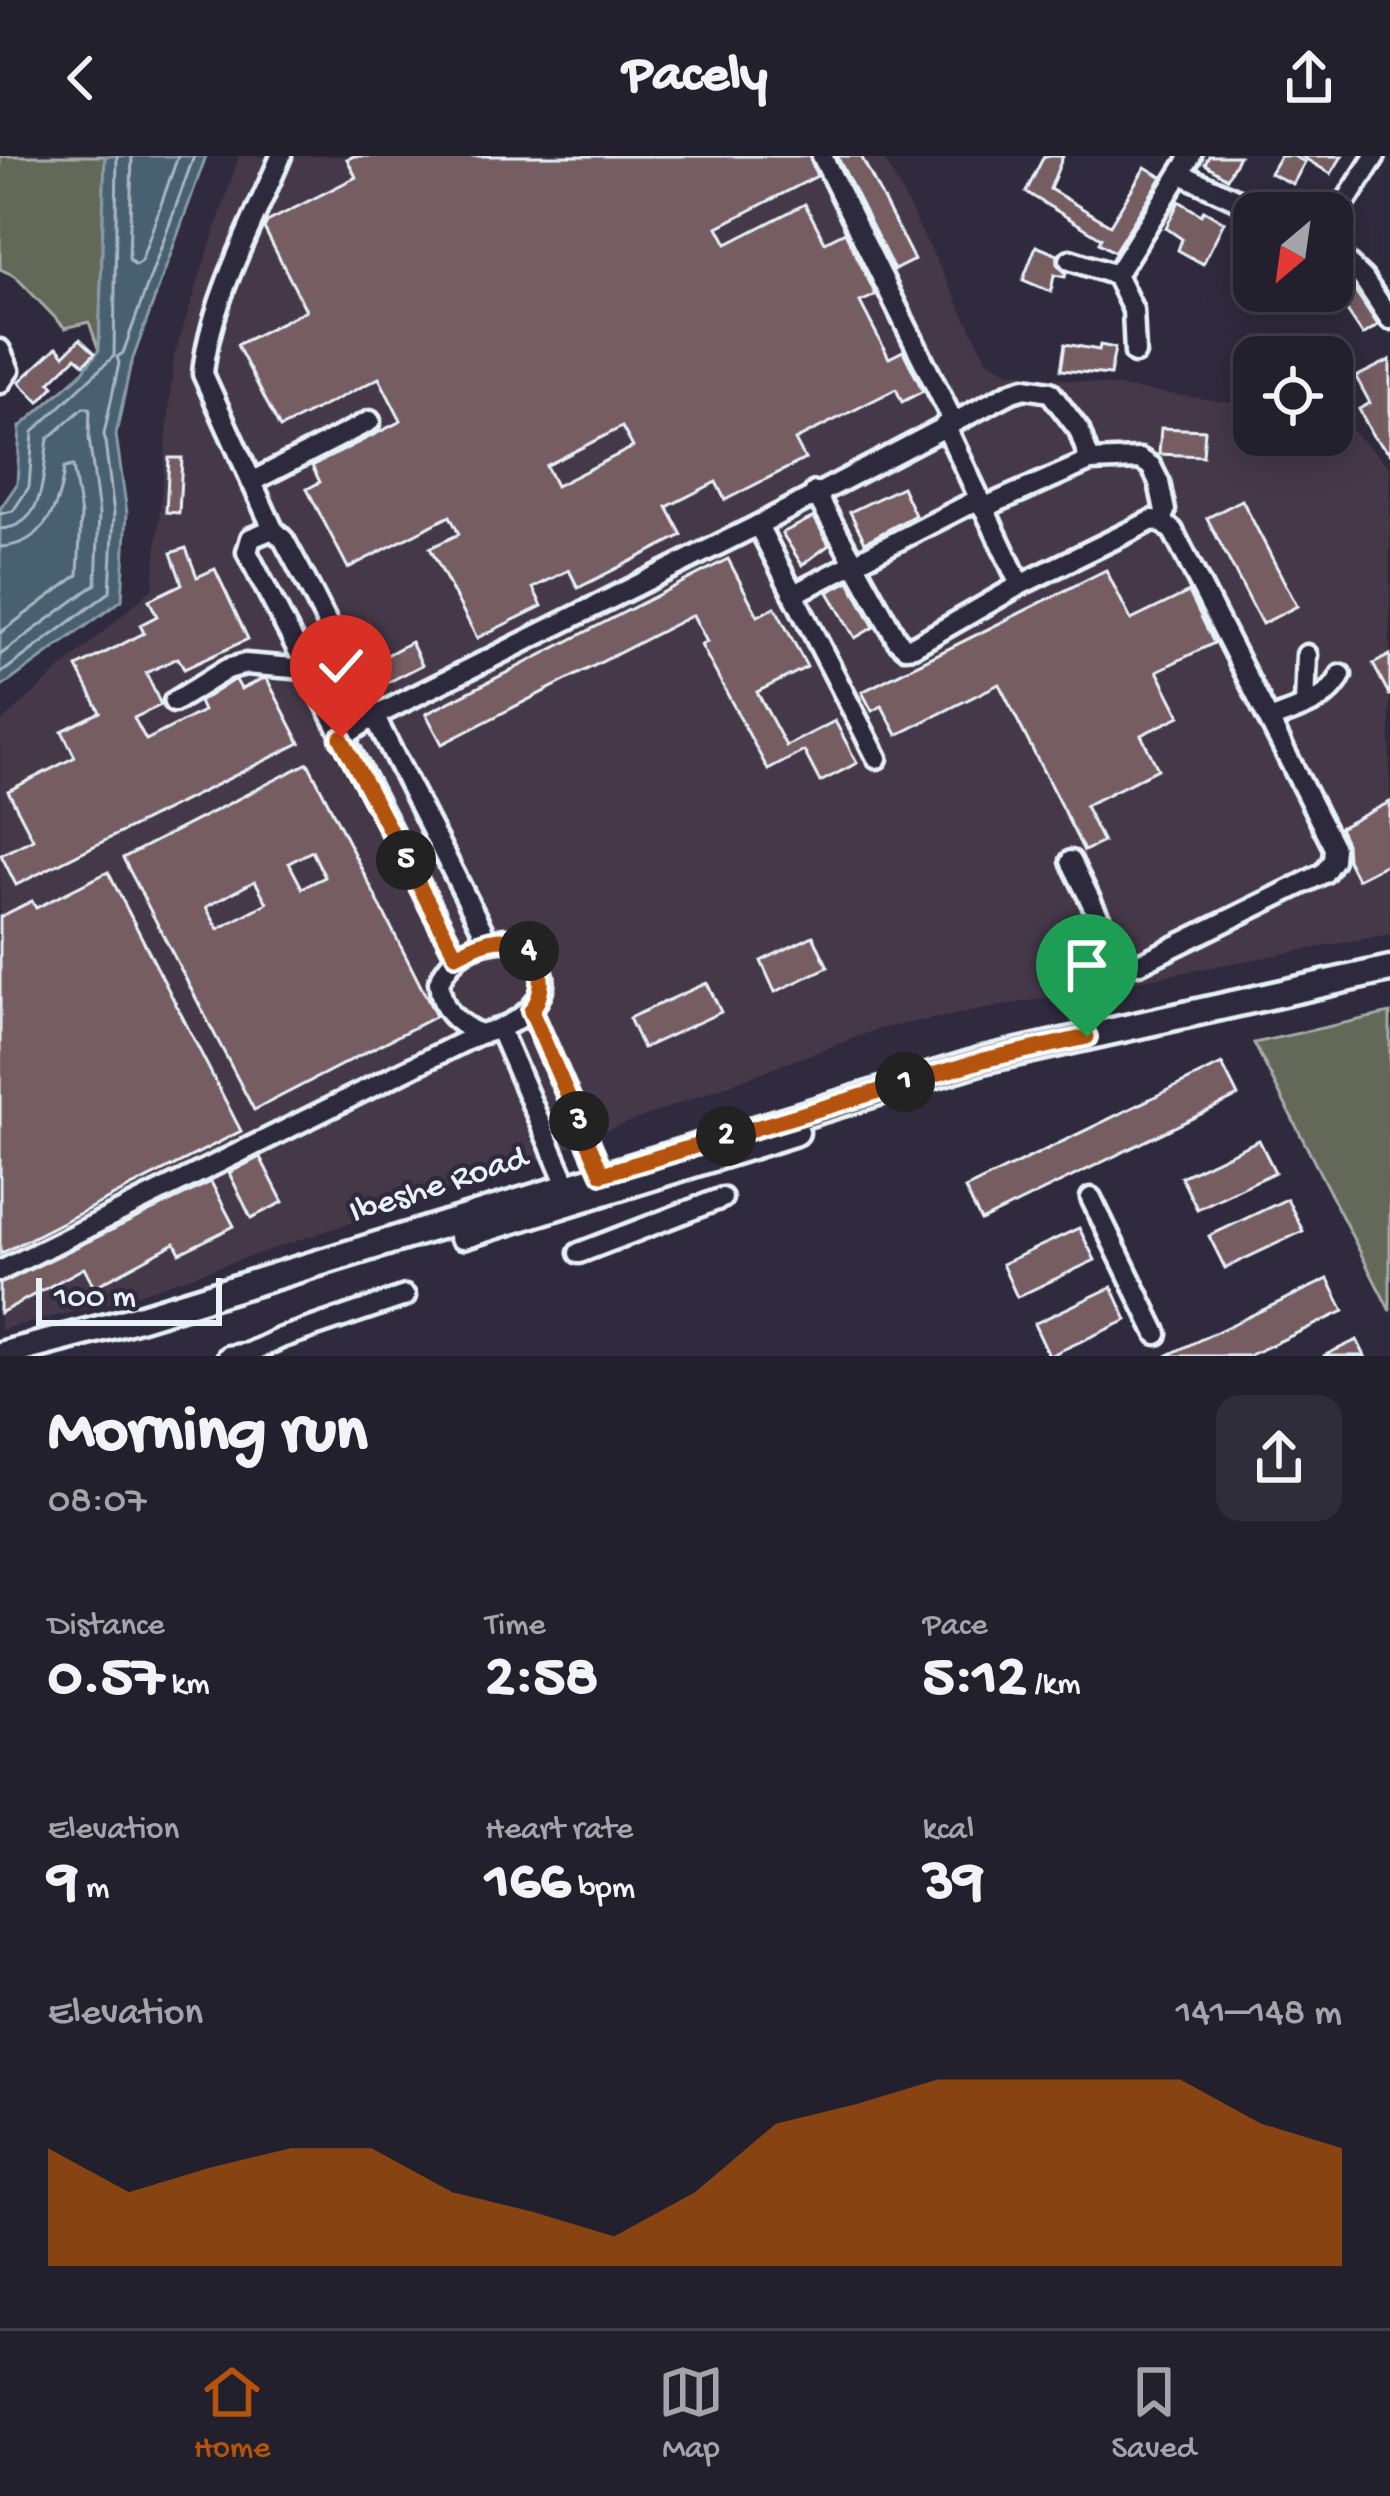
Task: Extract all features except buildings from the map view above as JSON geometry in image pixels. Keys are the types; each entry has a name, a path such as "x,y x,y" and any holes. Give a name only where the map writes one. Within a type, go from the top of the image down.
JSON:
{"main road":[{"name":"Ibeshe Road","path":"0,1355 163,1311 983,1060 1390,969"},
{"name":"Ibeshe Road","path":"57,1356 972,1079 1390,986"}],"street":[{"path":"281,156 205,350 203,374 273,529 284,540 488,941"},
{"path":"822,156 1020,585"},
{"path":"1352,192 1376,156"},
{"path":"1116,274 1186,165 1233,193"},
{"path":"1070,260 1116,274 1133,310 1135,353"},
{"path":"1353,269 1390,319"},
{"path":"0,350 9,370 0,383"},
{"path":"341,738 375,716 1025,388 1050,392 1079,430 1090,461"},
{"path":"251,482 370,421"},
{"path":"794,594 981,504 1090,461 1144,460 1159,482 1166,511 1162,522"},
{"path":"815,492 896,640 905,647 1153,520 1173,530 1334,848 1333,860 1324,872 1139,964 1124,960 1115,950 1071,861"},
{"path":"758,525 877,758"},
{"path":"273,529 251,538 247,552 456,955"},
{"path":"1305,705 1307,655"},
{"path":"174,702 227,669 245,664 305,669"},
{"path":"1270,720 1336,686 1341,675"},
{"path":"0,1271 531,1011 545,980 527,949 506,939 456,955 440,982 440,998 460,1025 479,1034"},
{"path":"531,1011 602,1174"},
{"path":"500,1030 567,1185"},
{"path":"580,1253 722,1198"},
{"path":"1091,1198 1157,1334"},
{"path":"228,1356 249,1353 405,1296"}],"shaded area":[{"path":"239,156 883,156 987,360 1007,371 1233,403 1233,456 1353,456 1353,431 1390,467 1390,934 878,1029 587,1138 554,1155 114,1302 0,1330 0,723 153,588 174,356"}],"green space":[{"path":"0,156 105,156 99,351 89,322 65,328 15,276 0,269"},
{"path":"1390,1013 1390,1311 1254,1043"}],"water":[{"path":"105,156 206,156 130,367 116,435 127,513 122,600 0,688 0,509 17,484 20,427 81,374 99,350"}],"route":[{"path":"341,738 456,955 506,939 527,949 539,967 545,980 531,1011 602,1174 890,1086 1087,1037"}]}
